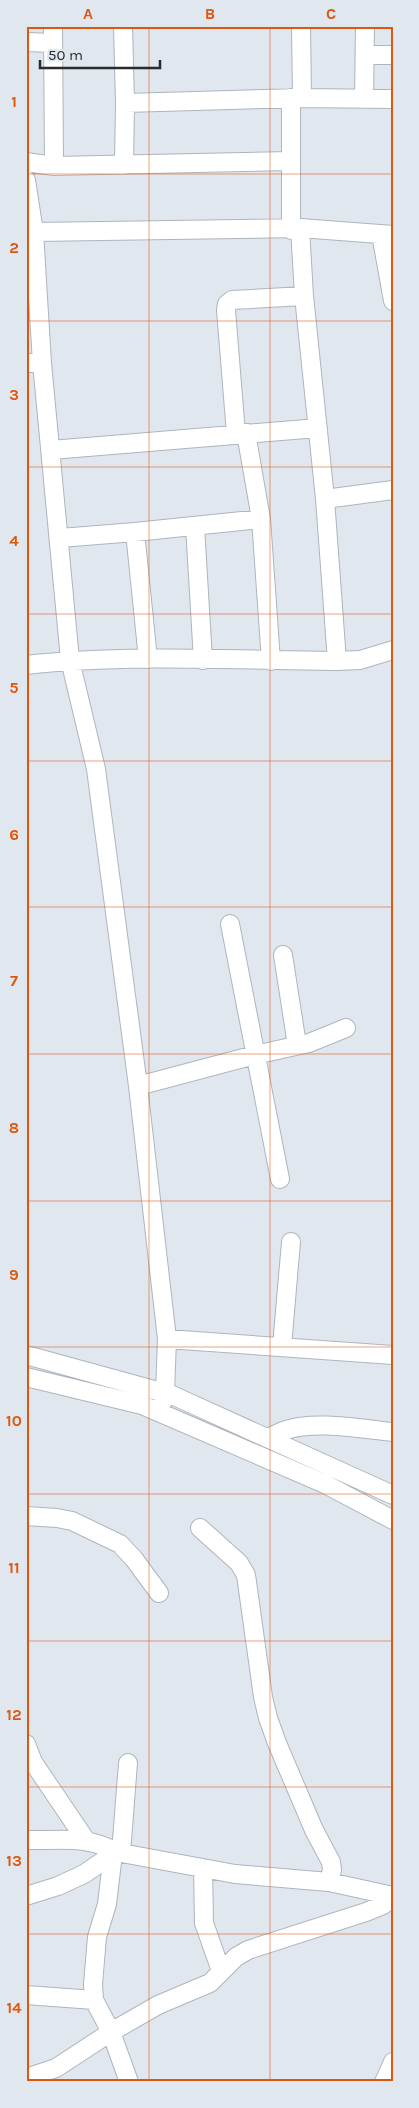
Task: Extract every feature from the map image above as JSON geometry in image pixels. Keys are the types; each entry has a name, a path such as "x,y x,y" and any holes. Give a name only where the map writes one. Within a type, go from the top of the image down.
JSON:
{"street":[{"path":"123,26 126,104 124,165"},
{"path":"300,26 291,161 296,229 325,499 337,661"},
{"path":"364,99 365,26"},
{"path":"26,42 53,34 54,166"},
{"path":"365,55 393,55"},
{"path":"126,104 296,98 393,100"},
{"path":"26,162 54,166 291,161"},
{"path":"26,180 34,232 34,363 51,450 70,660 96,769 138,1086 167,1339 165,1393 159,1412"},
{"path":"34,232 296,229 387,234 393,301"},
{"path":"271,661 261,518 241,434 226,310 227,304 232,300 304,296"},
{"path":"51,450 318,428"},
{"path":"325,499 393,490"},
{"path":"60,538 261,518"},
{"path":"195,526 203,660"},
{"path":"135,532 148,658"},
{"path":"26,665 70,660 148,658 337,661 360,660 393,650"},
{"path":"230,924 280,1179"},
{"path":"283,955 297,1045"},
{"path":"138,1086 297,1045 346,1028"},
{"path":"282,1346 291,1242"},
{"path":"167,1339 282,1346 393,1356"},
{"path":"26,1355 165,1393 393,1495"},
{"path":"26,1377 142,1405 325,1484 393,1520"},
{"path":"268,1438 286,1430 301,1427 325,1426 393,1432"},
{"path":"26,1516 72,1521 120,1544 134,1559 159,1593"},
{"path":"200,1528 239,1563 246,1575 263,1696 268,1718 277,1744 314,1830 331,1862 330,1882"},
{"path":"26,1744 33,1762 85,1839"},
{"path":"128,1764 117,1853 107,1904 96,1937 93,1978 94,2000 111,2032 129,2082"},
{"path":"26,1840 85,1839 109,1847 117,1853 235,1874 330,1882 393,1896"},
{"path":"26,1896 58,1886 84,1874 117,1853"},
{"path":"203,1868 204,1923 221,1972"},
{"path":"26,2078 58,2075 111,2032 158,2005 210,1983 236,1957 248,1950 366,1912 383,1905 393,1896"},
{"path":"26,1995 94,2000"},
{"path":"384,2082 393,2062"}]}
